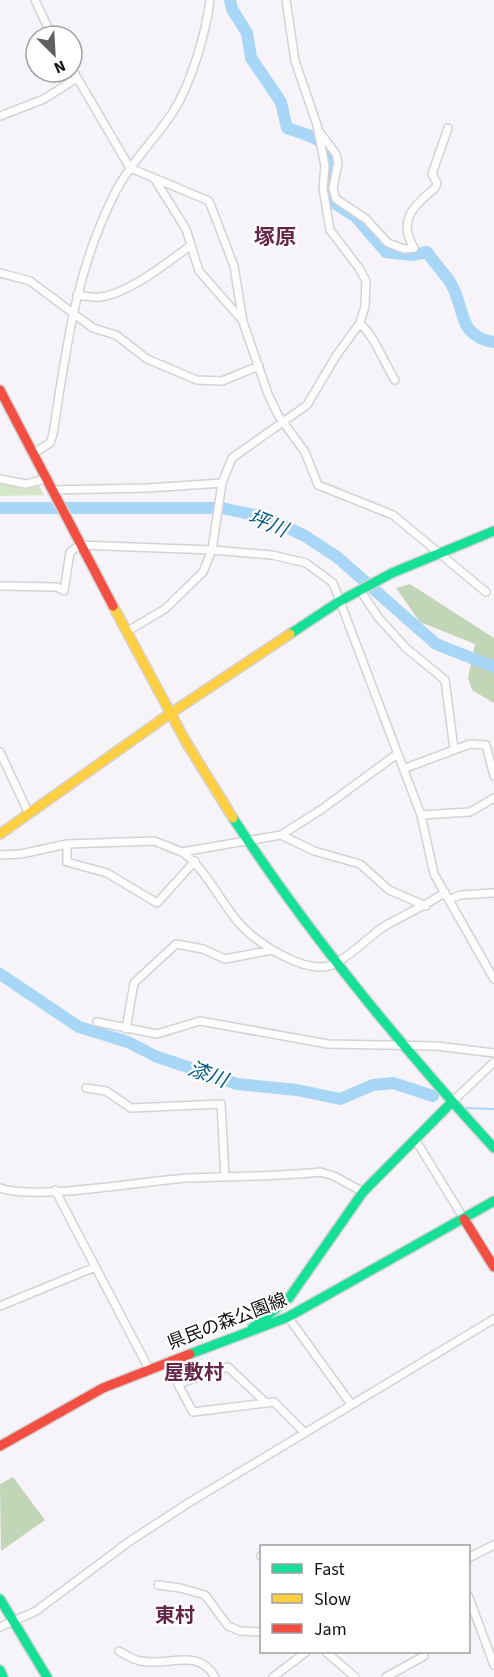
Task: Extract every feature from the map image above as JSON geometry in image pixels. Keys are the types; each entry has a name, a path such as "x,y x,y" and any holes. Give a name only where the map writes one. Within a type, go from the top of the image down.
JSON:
{"street":[{"path":"35,0 46,24"},
{"path":"32,454 50,443 53,434 71,313 97,231 130,168 175,110 199,48 210,0"},
{"path":"126,632 165,609 203,572 212,550 222,483 232,458 307,405 336,356 360,323 365,306 366,281 330,230 324,206 325,173 319,132 295,61 286,0"},
{"path":"0,116 44,99 68,84"},
{"path":"81,84 130,168 209,201 234,266 243,322 268,394 278,415 305,452 318,485 393,515 437,554 486,592"},
{"path":"319,132 334,148 337,164 333,188 336,199 366,219 388,243 404,249 414,248 406,232 407,223 412,211 435,188 436,183 432,174 448,128"},
{"path":"325,173 337,164"},
{"path":"154,178 186,229 199,271 243,322"},
{"path":"77,295 100,297 112,293 148,275 190,246"},
{"path":"0,273 30,281 93,328 116,335 147,359 197,380 222,381 259,366"},
{"path":"360,323 375,341 382,359 395,380"},
{"path":"0,390 126,632 215,790 336,963 402,1046 494,1148"},
{"path":"0,479 26,484 45,479"},
{"path":"51,490 147,488 222,483"},
{"path":"0,834 171,713 340,601 377,581 494,531"},
{"path":"0,586 57,587 64,591 70,552 80,545 212,550 272,555 306,563 333,583 421,815 434,874 451,899 494,979"},
{"path":"364,588 378,617 406,648 445,680 454,748"},
{"path":"403,769 454,748 470,744 486,745 494,776"},
{"path":"0,752 29,814"},
{"path":"182,852 281,835 322,809 397,754"},
{"path":"421,815 470,812 494,798"},
{"path":"281,835 314,851 360,864 389,890 426,906"},
{"path":"0,855 21,854 67,844 154,841 182,852 195,861 239,924 272,950 286,958 323,968 336,963 382,928 426,906 445,892"},
{"path":"67,844 67,862 107,873 157,903 195,861"},
{"path":"451,899 460,895 494,893"},
{"path":"126,1029 134,983 176,945 202,949 225,959 272,950"},
{"path":"97,1022 157,1034 200,1021 328,1044 402,1046 494,1053"},
{"path":"239,1337 290,1298 363,1192 494,1062"},
{"path":"86,1088 106,1091 131,1108 221,1104 225,1177"},
{"path":"415,1139 494,1267"},
{"path":"0,1188 11,1191 55,1190 320,1172 334,1176 363,1192"},
{"path":"55,1190 148,1369"},
{"name":"県民の森公園線","path":"0,1446 103,1388 288,1317 494,1201"},
{"path":"0,1305 95,1267"},
{"path":"288,1317 351,1404"},
{"path":"0,1627 46,1605 130,1541 190,1502 494,1319"},
{"path":"166,1362 194,1412 274,1402 305,1433"},
{"path":"178,1384 228,1367 265,1402"},
{"path":"470,1557 494,1545"},
{"path":"158,1586 180,1588 205,1595 228,1626 240,1631 260,1632"},
{"path":"0,1599 47,1677"},
{"path":"470,1600 494,1665"},
{"path":"119,1651 143,1662 199,1661 208,1666 214,1677"},
{"path":"273,1677 305,1653"},
{"path":"327,1653 355,1677"},
{"path":"386,1677 424,1656"},
{"path":"0,1670 3,1677"}],"green space":[{"path":"0,481 28,486 38,484 44,495 0,496"},
{"path":"410,584 494,638 494,703 472,690 468,678 475,644 420,622 396,588"},
{"path":"13,1477 45,1520 1,1551 0,1484"}],"waterway":[{"path":"230,0 232,9 247,33 251,58 281,102 287,128 313,137 326,147 331,162 329,187 331,201 356,217 386,252 412,255 427,252 450,282 464,319 473,334 494,342"},
{"name":"坪川","path":"0,508 222,508 268,518 305,536 337,557 436,644 494,667"},
{"name":"漆川","path":"0,974 79,1027 128,1042 155,1056 237,1084 297,1090 340,1099 373,1085 393,1083 433,1096"},
{"name":"漆川","path":"461,1108 494,1109"}],"traffic: fast":[{"path":"290,634 340,601 392,573 494,531"},
{"path":"233,818 324,947 390,1029 494,1148"},
{"path":"252,1328 289,1298 363,1192 452,1102"},
{"path":"190,1354 288,1317 494,1201"},
{"path":"0,1599 47,1677"},
{"path":"0,1670 3,1677"}],"traffic: slow":[{"path":"113,606 186,742 233,818"},
{"path":"0,834 171,713 290,634"}],"traffic: jam":[{"path":"0,390 113,606"},
{"path":"464,1219 494,1267"},
{"path":"0,1446 103,1388 190,1354"}],"district":[{"name":"塚原","path":"275,237"},
{"name":"屋敷村","path":"194,1372"},
{"name":"東村","path":"175,1615"}]}
